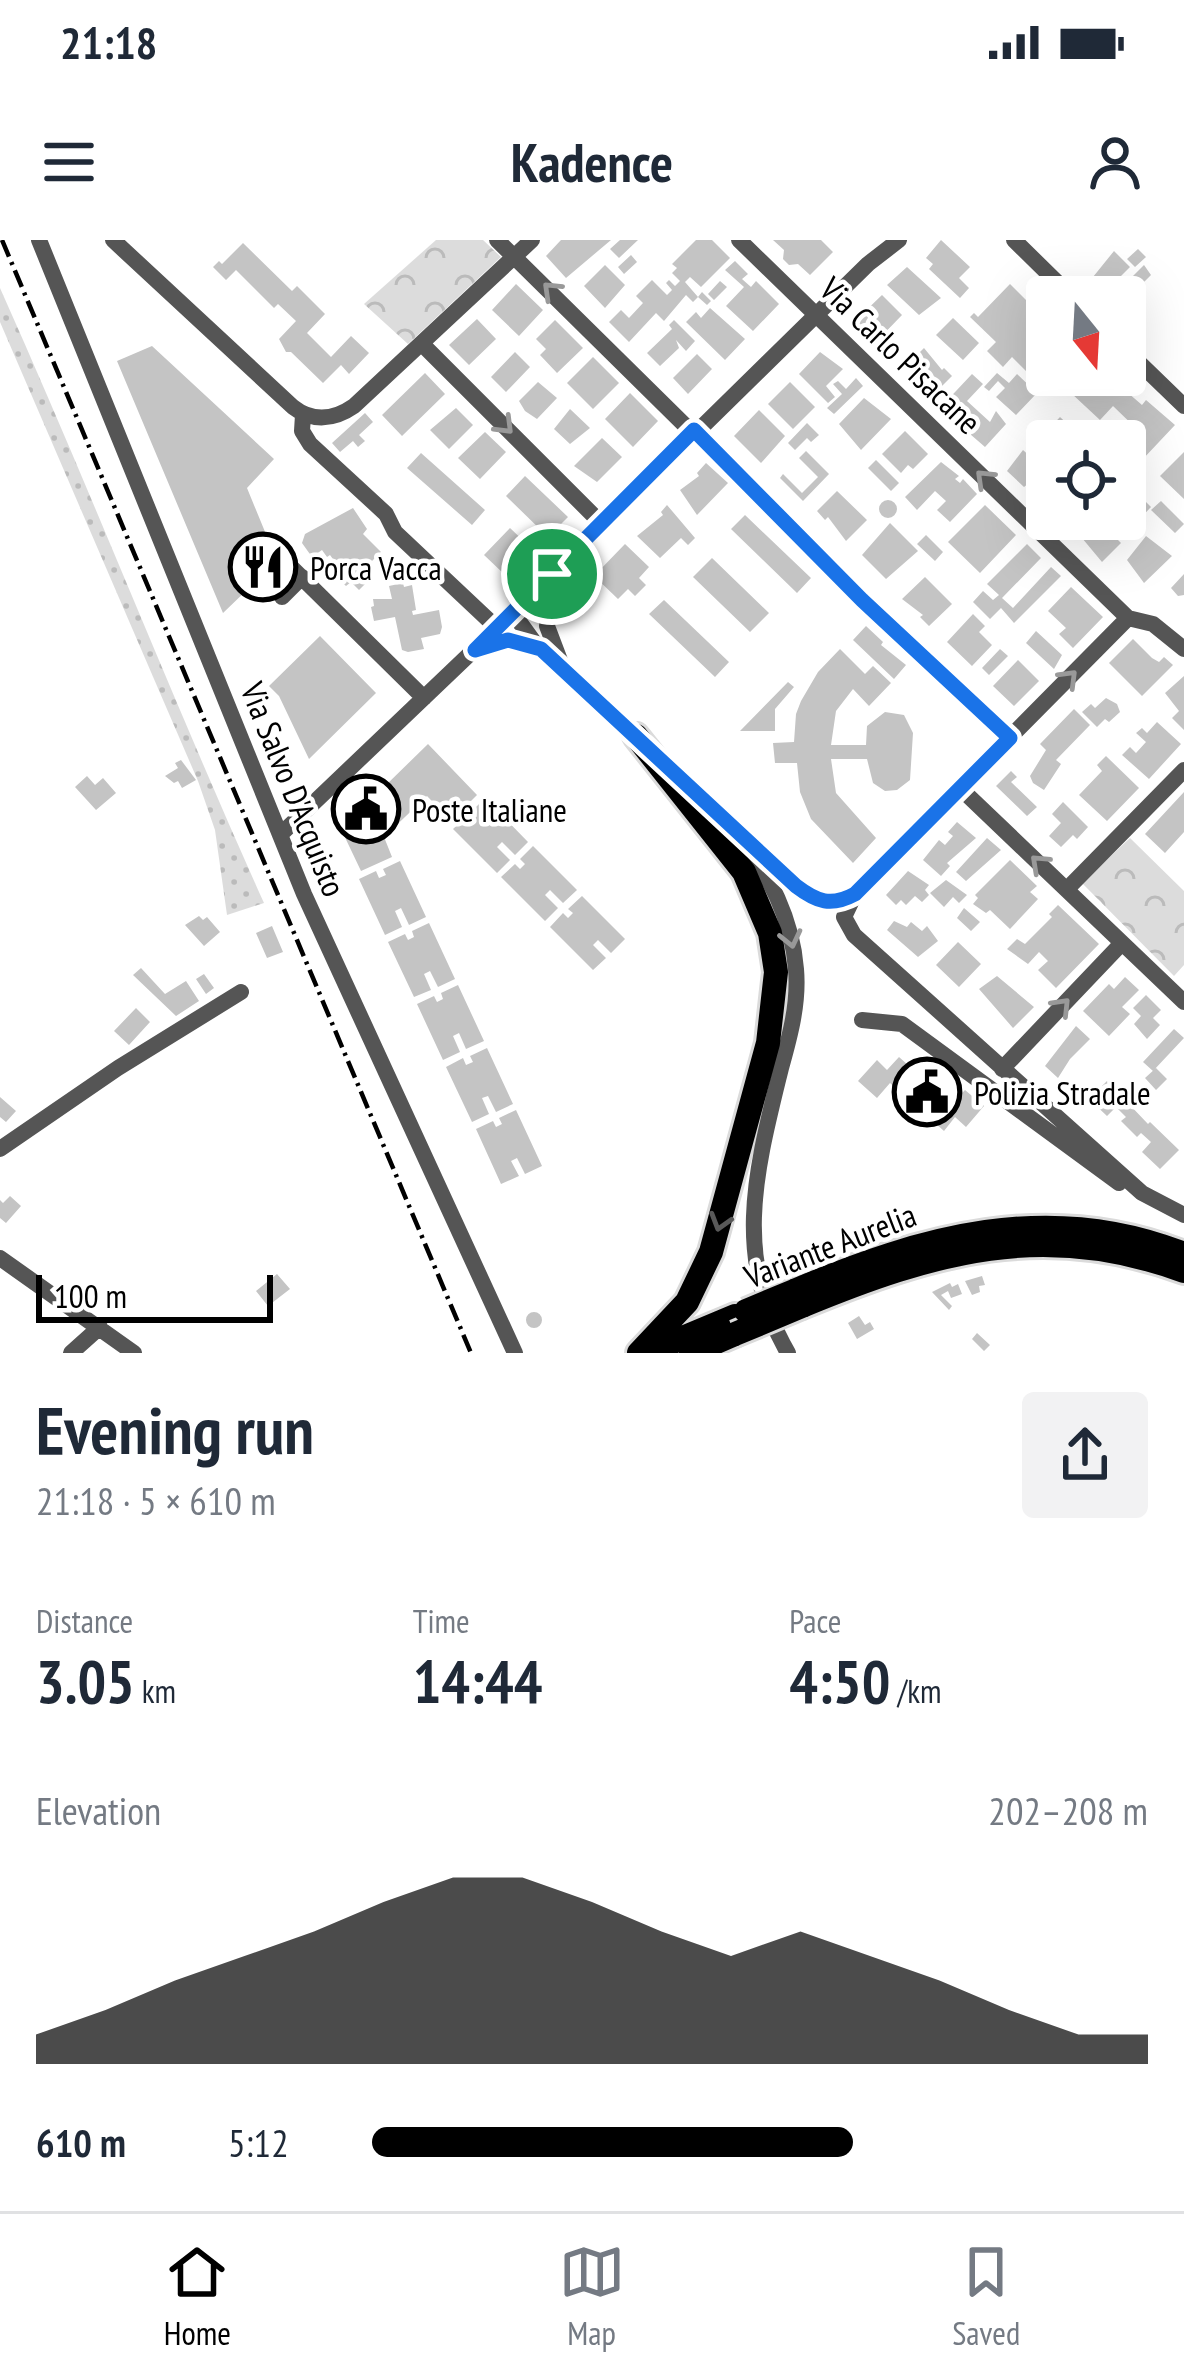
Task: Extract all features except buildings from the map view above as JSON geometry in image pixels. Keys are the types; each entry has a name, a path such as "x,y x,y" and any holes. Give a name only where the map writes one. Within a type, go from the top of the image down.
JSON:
{"highway":[{"path":"636,736 743,872 765,916 776,972 768,1043 711,1252 687,1302 643,1353"},
{"name":"Variante Aurelia","path":"643,1353 735,1325 912,1245 998,1229 1105,1233 1184,1254"},
{"name":"Variante Aurelia","path":"798,1298 924,1259 996,1247 1089,1249 1148,1258 1184,1271"},
{"name":"Variante Aurelia","path":"691,1353 735,1325"}],"street":[{"name":"Via Salvo D'Acquisto","path":"39,240 280,835 515,1353"},
{"path":"113,240 303,415 322,418 343,414 532,240"},
{"path":"497,240 862,600 1010,738"},
{"name":"Via Carlo Pisacane","path":"739,240 1128,618 1153,624 1184,649"},
{"path":"868,264 885,240"},
{"path":"280,835 518,608 694,430 899,240"},
{"path":"1013,240 1050,276"},
{"path":"422,344 602,523"},
{"path":"1146,369 1184,406"},
{"path":"303,415 302,431 310,444 497,628"},
{"path":"282,597 295,571 424,698"},
{"path":"545,641 552,574"},
{"path":"518,608 561,664 741,835 810,897 836,904 855,894 1128,618"},
{"path":"475,650 508,640 545,641"},
{"path":"1067,890 1184,770"},
{"path":"960,788 1122,943 1180,989"},
{"path":"741,835 778,895 796,970 792,1025 756,1178 753,1215 758,1281 788,1353"},
{"path":"855,894 844,917 854,935 1142,1193"},
{"path":"1002,1069 1122,943"},
{"path":"0,1149 241,992"},
{"path":"862,1020 902,1024 1108,1178 1184,1215"},
{"path":"0,1258 134,1353"},
{"path":"71,1353 100,1327"}],"green space":[{"path":"436,240 483,240 501,257 408,344 364,304"},
{"path":"0,288 264,903 227,915 215,830 198,781 0,322"},
{"path":"1130,838 1184,891 1184,965 1174,976 1082,883"}],"railway":[{"path":"2,240 471,1353"}],"place":[{"name":"Porca Vacca","path":"263,567"},
{"name":"Poste Italiane","path":"366,809"},
{"name":"Polizia Stradale","path":"927,1092"}],"route":[{"path":"694,430 862,600 1010,738 855,894 836,904 817,900 777,869 541,649 508,640 475,650 552,574 694,430"}]}
